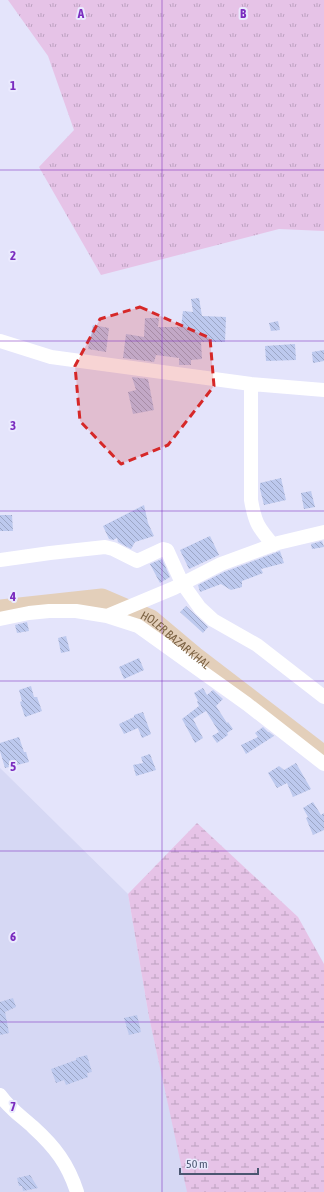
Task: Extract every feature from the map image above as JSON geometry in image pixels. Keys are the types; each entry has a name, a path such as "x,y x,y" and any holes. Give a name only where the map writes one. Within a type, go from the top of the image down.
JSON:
{"street":[{"path":"0,341 51,357 251,384 324,390"},
{"path":"251,384 252,500 254,518 273,545"},
{"path":"110,614 156,596 221,564 273,545 324,532"},
{"path":"0,560 105,547 113,549 137,561 163,549 167,550 182,583 200,608 213,620 257,645 324,697"},
{"path":"0,620 29,613 49,611 83,612 110,614 138,626 246,704 324,764"},
{"path":"0,1095 8,1106 33,1127 57,1151 72,1175 77,1192"}],"highlighted area":[{"path":"140,307 210,338 214,386 168,445 121,464 80,421 75,366 100,319"}],"shaded area":[{"path":"0,768 128,894 149,1017 188,1192 0,1192"}],"green space":[{"path":"8,0 324,0 324,231 279,229 101,275 39,167 74,130 48,56"},
{"path":"197,823 298,917 324,964 324,1192 187,1192 149,1017 128,894"}],"building":[{"path":"199,298 202,316 226,317 225,342 201,342 202,359 191,360 191,365 179,365 179,358 156,355 154,362 123,358 126,334 144,337 145,318 159,318 158,327 181,327 183,311 193,312 191,299"},
{"path":"278,321 280,330 271,331 269,323"},
{"path":"93,325 109,328 106,352 88,349"},
{"path":"295,344 296,360 266,361 265,346"},
{"path":"324,350 324,361 313,363 312,352"},
{"path":"132,377 148,379 154,410 133,414 128,392 136,390"},
{"path":"281,478 286,500 264,505 260,483"},
{"path":"311,491 315,507 304,509 301,493"},
{"path":"144,505 148,523 154,536 135,542 131,549 118,542 117,538 113,540 109,539 103,526"},
{"path":"0,515 12,515 13,531 0,531"},
{"path":"210,536 219,555 189,569 180,550"},
{"path":"322,541 324,547 312,549 311,544"},
{"path":"280,551 284,563 261,569 263,573 242,581 242,587 231,590 221,584 200,592 198,585 224,572"},
{"path":"162,559 170,577 160,583 150,564"},
{"path":"186,606 208,627 203,633 180,612"},
{"path":"27,622 29,631 17,633 15,625"},
{"path":"66,636 70,651 61,653 58,638"},
{"path":"139,658 144,670 124,679 119,667"},
{"path":"31,686 34,697 37,697 42,711 25,717 20,702 22,701 19,690"},
{"path":"203,688 207,695 213,690 223,699 216,706 227,723 228,722 233,729 227,733 228,735 217,743 212,736 219,732 206,711 193,719 203,738 195,743 182,719 199,706 194,693"},
{"path":"143,712 151,734 142,738 138,728 124,734 119,724 134,717 134,715"},
{"path":"263,727 274,736 246,754 241,745 258,737 255,733"},
{"path":"19,737 29,762 5,768 0,751 0,743"},
{"path":"150,754 156,770 136,776 133,765 143,763 141,757"},
{"path":"296,763 311,789 293,797 287,783 277,788 268,773 279,766 284,770"},
{"path":"313,802 321,815 324,813 324,830 313,835 306,818 308,817 303,808"},
{"path":"13,998 16,1007 5,1012 9,1033 0,1035 0,1002"},
{"path":"137,1015 141,1032 129,1035 124,1018"},
{"path":"87,1055 92,1072 87,1073 88,1077 66,1085 64,1080 56,1083 51,1069"},
{"path":"30,1175 38,1188 23,1191 22,1186 19,1186 17,1178"}],"waterway":[{"name":"HOLER BAZAR KHAL","path":"0,609 102,598 151,619 195,656 324,755"}]}
